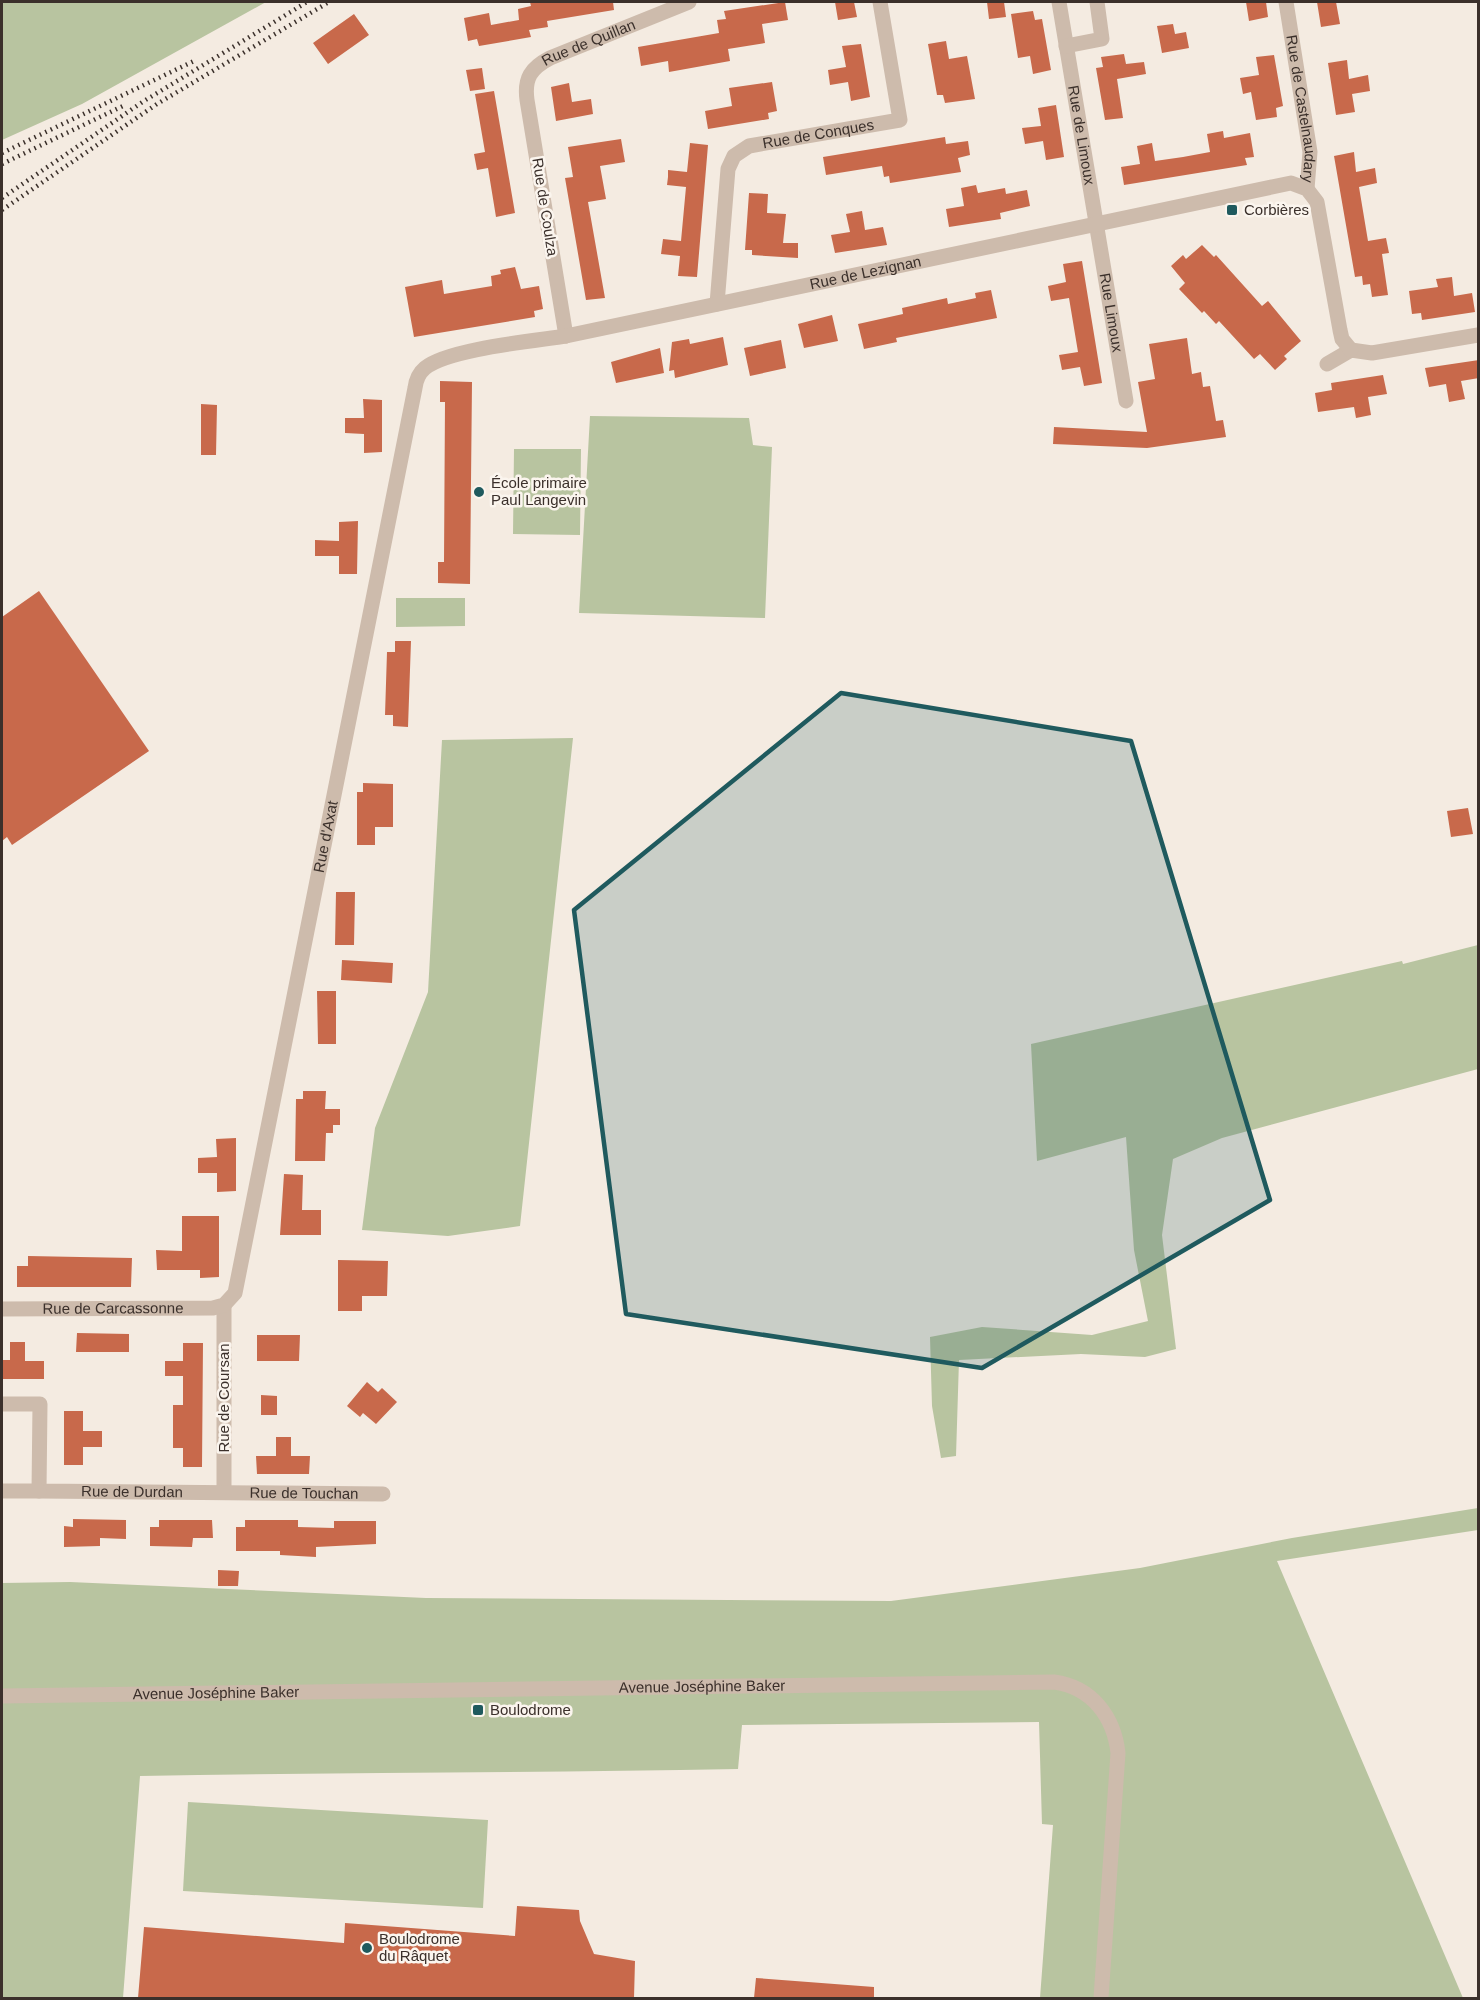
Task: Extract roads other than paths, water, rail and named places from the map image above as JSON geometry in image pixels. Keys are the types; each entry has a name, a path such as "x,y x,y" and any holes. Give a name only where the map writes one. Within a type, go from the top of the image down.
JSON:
{"street":[{"name":"Rue de Quillan","path":"527,78 535,66 550,58 688,2"},
{"name":"Rue de Conques","path":"717,304 728,169 734,156 740,150 757,144 900,120 880,2"},
{"name":"Rue de Limoux","path":"1059,2 1098,224"},
{"path":"1066,46 1102,39 1096,2"},
{"name":"Rue de Castelnaudary","path":"1286,2 1310,152 1308,189 1319,210 1342,339 1351,350"},
{"name":"Rue de Coulza","path":"527,78 527,100 566,336"},
{"name":"Rue de Lezignan","path":"426,367 449,356 566,336 1283,184 1300,185 1308,189"},
{"name":"Rue Limoux","path":"1098,224 1126,401"},
{"path":"1327,364 1351,350 1372,353 1479,335"},
{"name":"Rue d'Axat","path":"224,1305 235,1293 238,1285 414,388 420,373 426,367"},
{"name":"Rue de Carcassonne","path":"2,1309 203,1308 224,1305"},
{"name":"Rue de Coursan","path":"224,1305 224,1491"},
{"path":"2,1404 40,1404 39,1491"},
{"name":"Rue de Durdan","path":"2,1491 224,1491"},
{"name":"Rue de Touchan","path":"224,1491 383,1494"},
{"name":"Avenue Joséphine Baker","path":"2,1696 1054,1682 1071,1686 1087,1695 1102,1708 1112,1725 1118,1753 1101,1998"}],"railway":[{"path":"2,198 144,101 307,2"},
{"path":"2,210 157,104 329,2"},
{"path":"2,153 194,61"},
{"path":"2,164 125,105"}],"place":[{"name":"Corbières","path":"1232,210"},
{"name":"École primaire Paul Langevin","path":"479,492"},
{"name":"Boulodrome","path":"478,1710"},
{"name":"Boulodrome du Râquet","path":"367,1948"}]}
